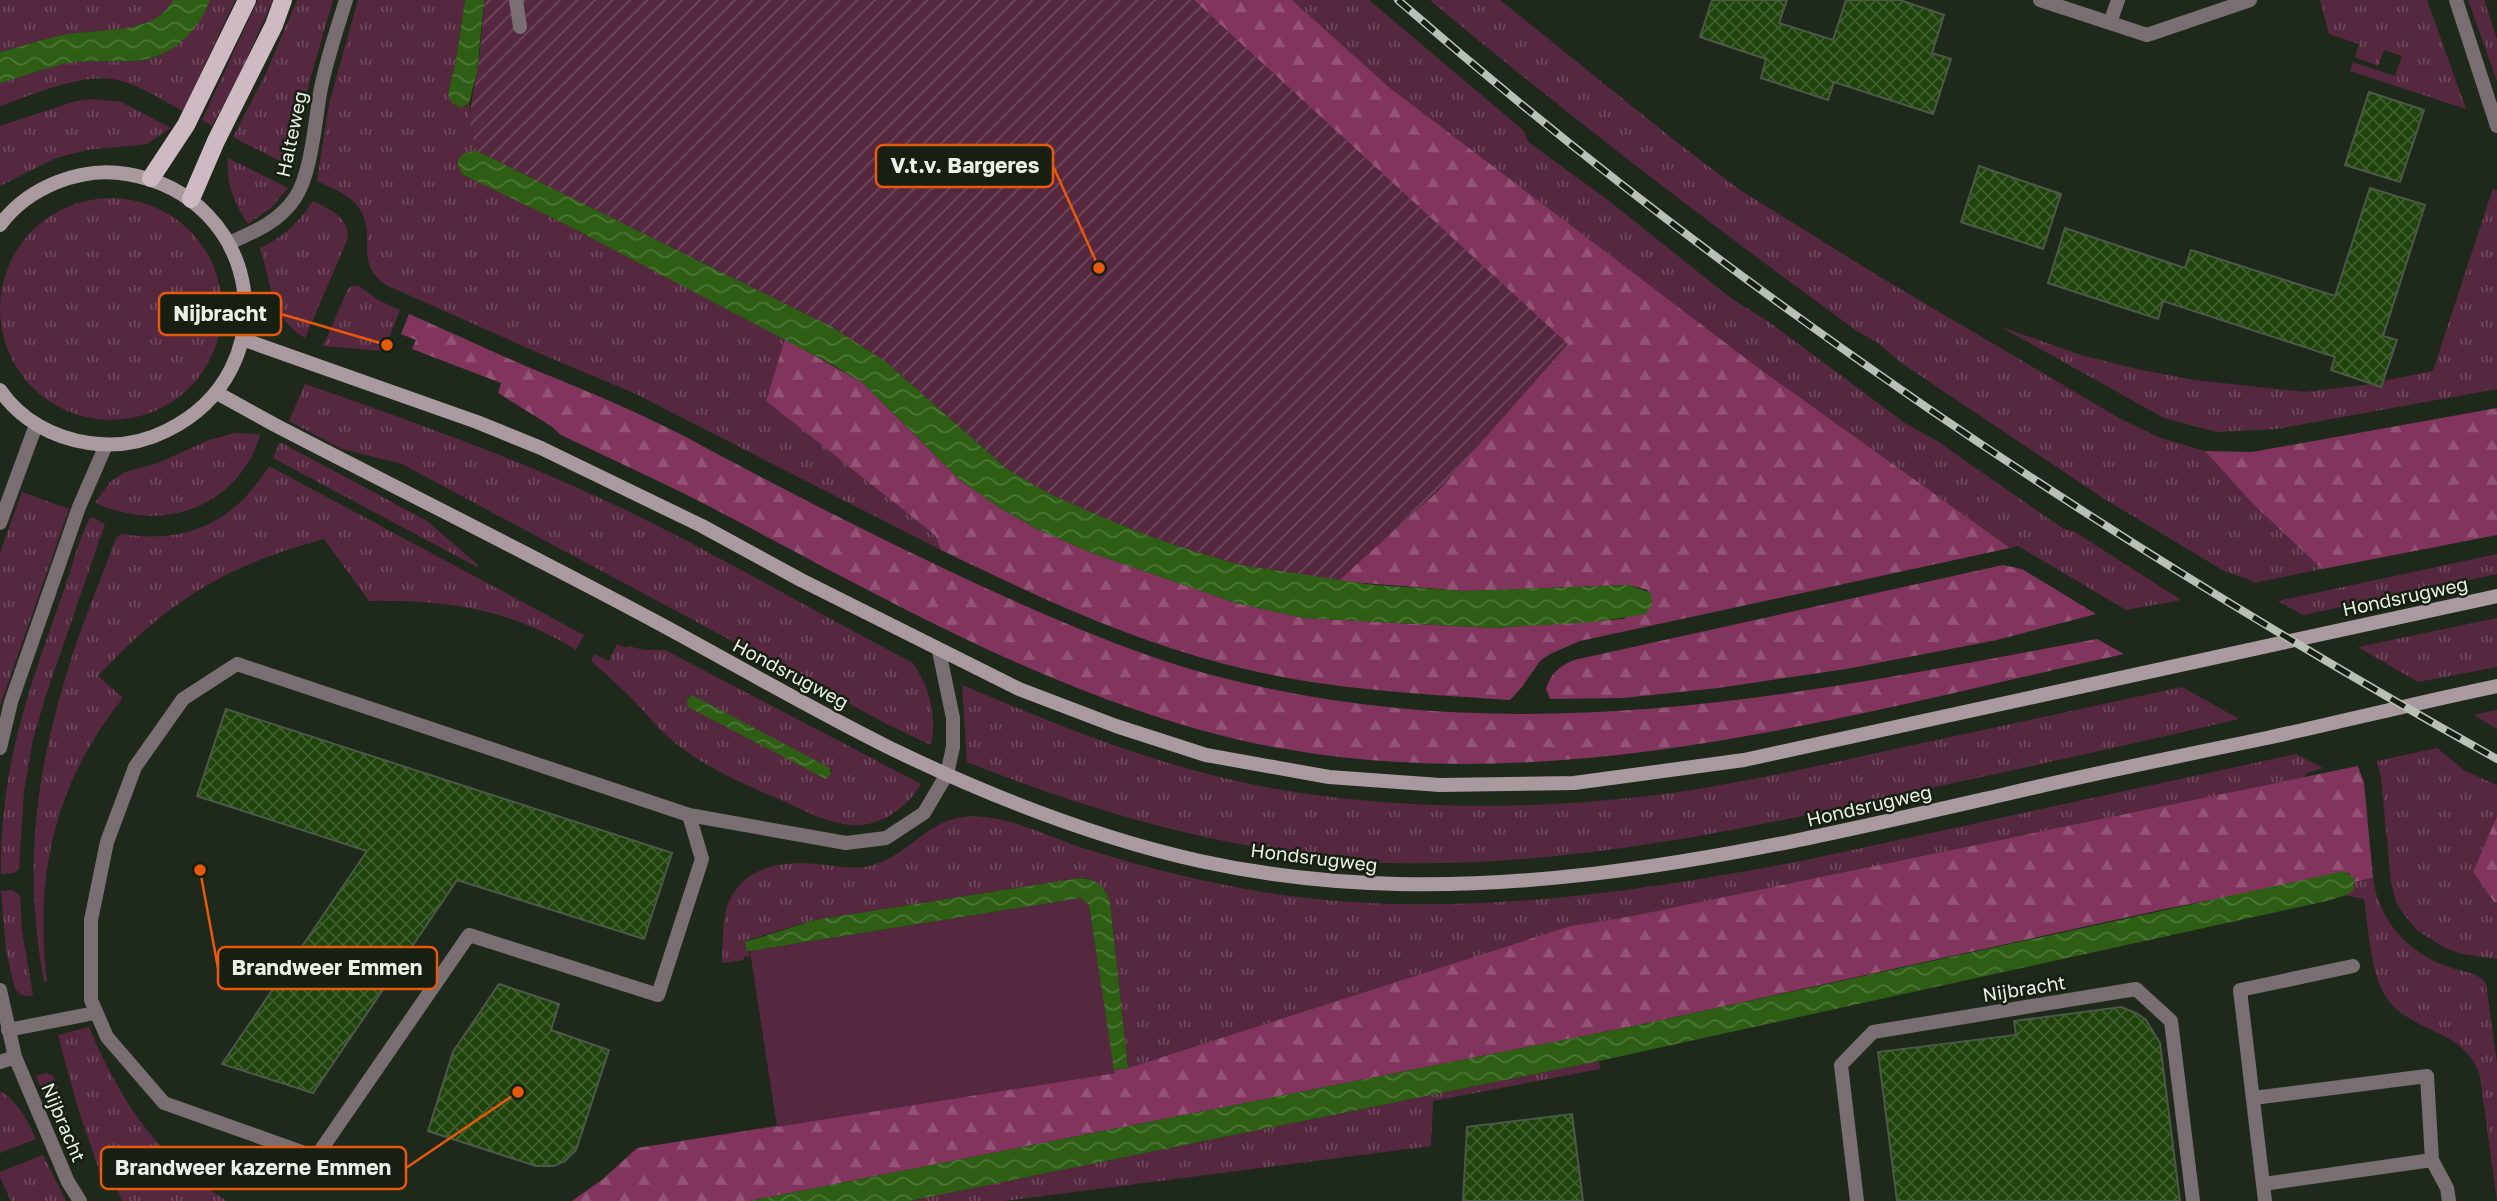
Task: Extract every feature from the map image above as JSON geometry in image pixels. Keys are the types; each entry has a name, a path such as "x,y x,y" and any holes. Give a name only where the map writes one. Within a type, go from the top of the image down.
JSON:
{"main road":[{"path":"151,178 186,125 247,0"},
{"path":"191,199 216,141 274,25 283,0"},
{"path":"0,390 8,401 36,425 69,440 106,445 148,440 186,422 217,393 233,367 242,339 246,306 241,273 229,243 212,218 191,199 151,178 110,171 70,177 33,194 1,223"},
{"name":"Hondsrugweg","path":"242,339 477,422 541,448 702,526 801,580 1018,689 1116,726 1206,755 1329,777 1440,785 1574,783 1744,760 2497,596"},
{"name":"Hondsrugweg","path":"217,393 624,605 885,745 947,774 999,797 1081,827 1201,861 1279,874 1378,884 1495,883 1584,876 1773,846 2497,686"}],"street":[{"name":"Halteweg","path":"229,243 260,229 283,213 296,196 305,174 327,60 346,0"},
{"path":"516,0 520,27"},
{"path":"2040,0 2147,35 2250,0"},
{"path":"2110,23 2118,0"},
{"path":"2456,0 2497,126"},
{"path":"0,523 36,425"},
{"path":"0,748 10,702 79,507 106,445"},
{"path":"689,815 702,859 658,995 469,934 316,1157 164,1104 107,1037 95,1013 91,1000 92,920 107,842 135,767 183,699 237,664 689,815 846,843 886,838 924,813 947,774 953,747 953,718 939,650"},
{"path":"2265,1201 2240,990 2353,966"},
{"name":"Nijbracht","path":"1857,1201 1841,1065 1873,1032 2136,989 2171,1021 2193,1201"},
{"name":"Nijbracht","path":"0,990 15,1058 68,1182 80,1201"},
{"path":"8,1030 95,1013"},
{"path":"0,1062 15,1058"},
{"path":"2253,1098 2427,1076 2432,1160 2447,1188 2449,1201"},
{"path":"2263,1184 2432,1160"}],"green space":[{"path":"0,0 173,0 164,12 139,25 63,35 0,52"},
{"path":"210,0 235,0 183,111 135,86 104,78 58,86 0,106 0,83 68,63 139,61 163,54 183,40 199,22"},
{"path":"258,0 273,0 240,74 212,126 202,120"},
{"path":"297,0 333,0 309,83 293,168 233,137 266,73"},
{"path":"358,0 465,0 448,94 466,107 469,103 472,139 477,151 464,153 463,175 555,219 785,339 766,401 935,535 941,550 636,394 384,284 375,275 367,257 367,228 359,208 345,195 317,181 329,104"},
{"path":"484,0 1194,0 1568,344 1439,490 1338,581 1240,565 1174,545 1050,494 1007,469 886,362 832,327 477,151 470,119"},
{"path":"1194,0 1292,0 1390,88 1756,366 2010,548 1580,641 1540,661 1510,700 1341,686 1274,675 1202,658 1088,617 941,550 935,535 766,401 785,339 863,383 960,480 1000,508 1037,529 1092,553 1236,603 1304,618 1493,628 1624,619 1648,590 1628,585 1465,591 1338,581 1439,490 1287,87"},
{"path":"1292,0 1369,0 1524,131 1528,142 1604,197 1732,299 1769,322 1905,423 1937,441 2062,528 2075,532 2181,600 2126,610 2018,546 2010,548 1756,366 1390,88"},
{"path":"1430,0 1500,0 1740,190 1880,277 2119,418 2158,437 2205,451 2253,504 2322,569 2253,583 2224,571 2103,498 1900,362 1878,343 1802,291 1587,128"},
{"path":"2320,0 2427,0 2466,109 2350,71 2353,62 2395,76 2402,56 2384,50 2378,66 2355,57 2359,44 2329,34"},
{"path":"2468,0 2484,0 2497,39 2497,81"},
{"path":"93,99 121,102 171,128 147,144 87,150 56,158 0,186 0,126 76,101"},
{"path":"228,158 288,188 272,207 248,224 232,193"},
{"path":"2493,188 2497,190 2497,389 2277,429 2217,432 2164,418 2001,327 2081,355 2194,380 2305,392 2371,384 2382,387 2383,381 2433,371"},
{"path":"122,198 154,206 173,216 190,230 204,247 214,266 222,309 214,352 204,371 190,388 173,402 143,416 100,420 79,416 49,402 25,380 4,341 0,298 4,277 18,247 40,223 79,202"},
{"path":"313,201 341,219 348,238 305,338 293,329 278,309 260,248 290,229"},
{"path":"359,286 378,300 400,310 384,351 323,346 348,289"},
{"path":"409,314 652,420 852,524 1076,628 1173,663 1240,682 1349,702 1457,712 1564,713 1670,707 1776,695 2097,639 2124,654 1779,730 1662,749 1546,761 1429,763 1313,754 1197,729 1130,708 1066,684 940,627 695,499 561,435 498,393 501,383 412,349 416,340 401,334"},
{"path":"305,384 463,441 579,488 692,544 913,663 931,702 931,745 402,464 342,449 289,421"},
{"path":"2497,408 2497,535 2322,569 2253,504 2205,451 2252,452"},
{"path":"235,433 260,436 249,461 235,480 218,495 200,505 180,512 138,515 95,503 110,482 125,472 158,463 209,440"},
{"path":"279,443 427,521 478,565 477,567 273,458"},
{"path":"269,466 584,635 576,650 527,625 476,609 424,602 369,601 324,539 257,561 201,589 149,626 98,676 123,698 81,763 55,831 47,867 44,904 47,981 44,982 38,941 34,864 40,789 56,712 72,656 116,538 121,534 167,536 207,525 240,502"},
{"path":"22,492 69,509 0,706 0,553"},
{"path":"91,517 105,524 33,739 24,791 19,869 14,873 1,874 5,799 18,730 38,663"},
{"path":"2497,554 2497,574 2303,615 2278,601"},
{"path":"2003,565 2022,569 2096,614 1997,640 1846,669 1718,688 1623,698 1550,699 1546,689 1556,671 1574,660"},
{"path":"2497,618 2497,667 2418,682 2358,647"},
{"path":"617,644 626,648 665,650 921,784 901,808 873,823 852,825 821,818 734,779 679,746 591,661 594,654 609,661","holes":["692,695 832,770 831,774 687,700"]},
{"path":"962,685 1111,744 1226,779 1366,801 1468,806 1571,803 1703,788 1795,771 2182,687 2239,719 1832,810 1707,835 1518,859 1454,863 1378,863 1251,846 1168,828 1047,792 967,762"},
{"path":"2497,710 2497,729 2474,715"},
{"path":"2437,748 2465,771 2497,785 2497,816 2473,872 2494,902 2497,902 2497,959 2462,954 2445,948 2418,931 2396,902 2391,882 2377,761"},
{"path":"2296,754 2323,768 2306,773 2304,777 2228,793 1627,917 1570,926 1128,1068 1110,902 1089,878 815,920 751,939 745,942 750,956 744,957 744,960 722,963 726,910 740,884 750,876 774,866 788,864 854,868 869,866 888,859 940,824 964,817 1012,823 1132,863 1262,892 1330,900 1467,904 1603,893 1806,860"},
{"path":"2358,766 2364,783 2373,878 2354,882 2349,873 2165,909 1639,1025 750,1201 572,1201 603,1179 637,1148 1114,1073 1114,1070 1128,1068 1570,926 1627,917"},
{"path":"2497,816 2497,902 2494,902 2473,872"},
{"path":"2373,878 2382,909 2399,935 2423,955 2476,975 2486,984 2497,1063 2497,1201 2480,1076 2474,1062 2455,1042 2405,1016 2386,997 2375,971 2364,899 2345,895 2354,889 2354,882"},
{"path":"13,890 20,896 22,931 33,995 30,996 15,989 6,950 1,891"},
{"path":"1081,898 1089,905 1115,1073 777,1127 750,951"},
{"path":"89,1027 114,1079 144,1126 181,1167 227,1201 122,1201 111,1173 101,1176 77,1105 58,1035"},
{"path":"1599,1061 1600,1069 1433,1101 1431,1146 1004,1201 909,1201"},
{"path":"45,1073 55,1079 68,1121 66,1127 58,1130 36,1076"},
{"path":"0,1091 17,1106 36,1139 0,1153"},
{"path":"43,1155 66,1201 11,1201 0,1172"}],"water":[{"path":"173,0 210,0 198,23 171,50 134,61 68,63 0,83 0,52 63,35 139,25 164,12"},
{"path":"465,0 484,2 477,72 469,103 461,108 452,103 448,94"},
{"path":"477,151 832,327 886,362 1007,469 1050,494 1116,523 1174,545 1240,565 1374,585 1465,591 1628,585 1651,593 1652,604 1646,614 1595,622 1493,628 1304,618 1236,603 1092,553 1037,529 1000,508 960,480 863,383 555,219 463,175 458,160 464,153"},
{"path":"692,695 830,768 831,774 826,779 688,707 687,700"},
{"path":"2344,871 2354,878 2354,889 2349,894 2331,900 1599,1061 909,1201 750,1201 1639,1025"},
{"path":"1079,878 1099,884 1110,902 1128,1068 1114,1070 1089,905 1081,898 750,951 747,951 745,942 815,920"}],"building":[{"path":"1712,0 1787,0 1779,23 1833,40 1846,0 1900,0 1944,15 1932,53 1951,59 1933,114 1834,82 1828,100 1761,78 1766,59 1700,37"},
{"path":"2369,92 2424,110 2400,182 2345,165"},
{"path":"1979,166 2061,194 2043,249 1961,222"},
{"path":"2370,188 2425,205 2383,336 2397,340 2381,387 2331,370 2335,357 2163,301 2158,319 2048,283 2065,228 2185,268 2191,250 2335,296"},
{"path":"226,709 672,853 644,939 457,880 313,1093 222,1064 367,851 197,796"},
{"path":"499,984 559,1004 551,1030 609,1050 576,1150 565,1161 554,1166 536,1166 428,1131 453,1052"},
{"path":"2121,1007 2146,1020 2160,1043 2180,1201 1897,1201 1878,1052 2016,1035 2014,1021"},
{"path":"1572,1114 1583,1201 1463,1201 1467,1127"}],"railway":[{"path":"1398,0 1526,108 1657,212 1791,312 1928,408 2067,501 2208,590 2497,759"}],"place":[{"name":"V.t.v. Bargeres","path":"1099,268"},
{"name":"Nijbracht","path":"387,345"},
{"name":"Brandweer Emmen","path":"200,870"},
{"name":"Brandweer kazerne Emmen","path":"518,1092"}]}
